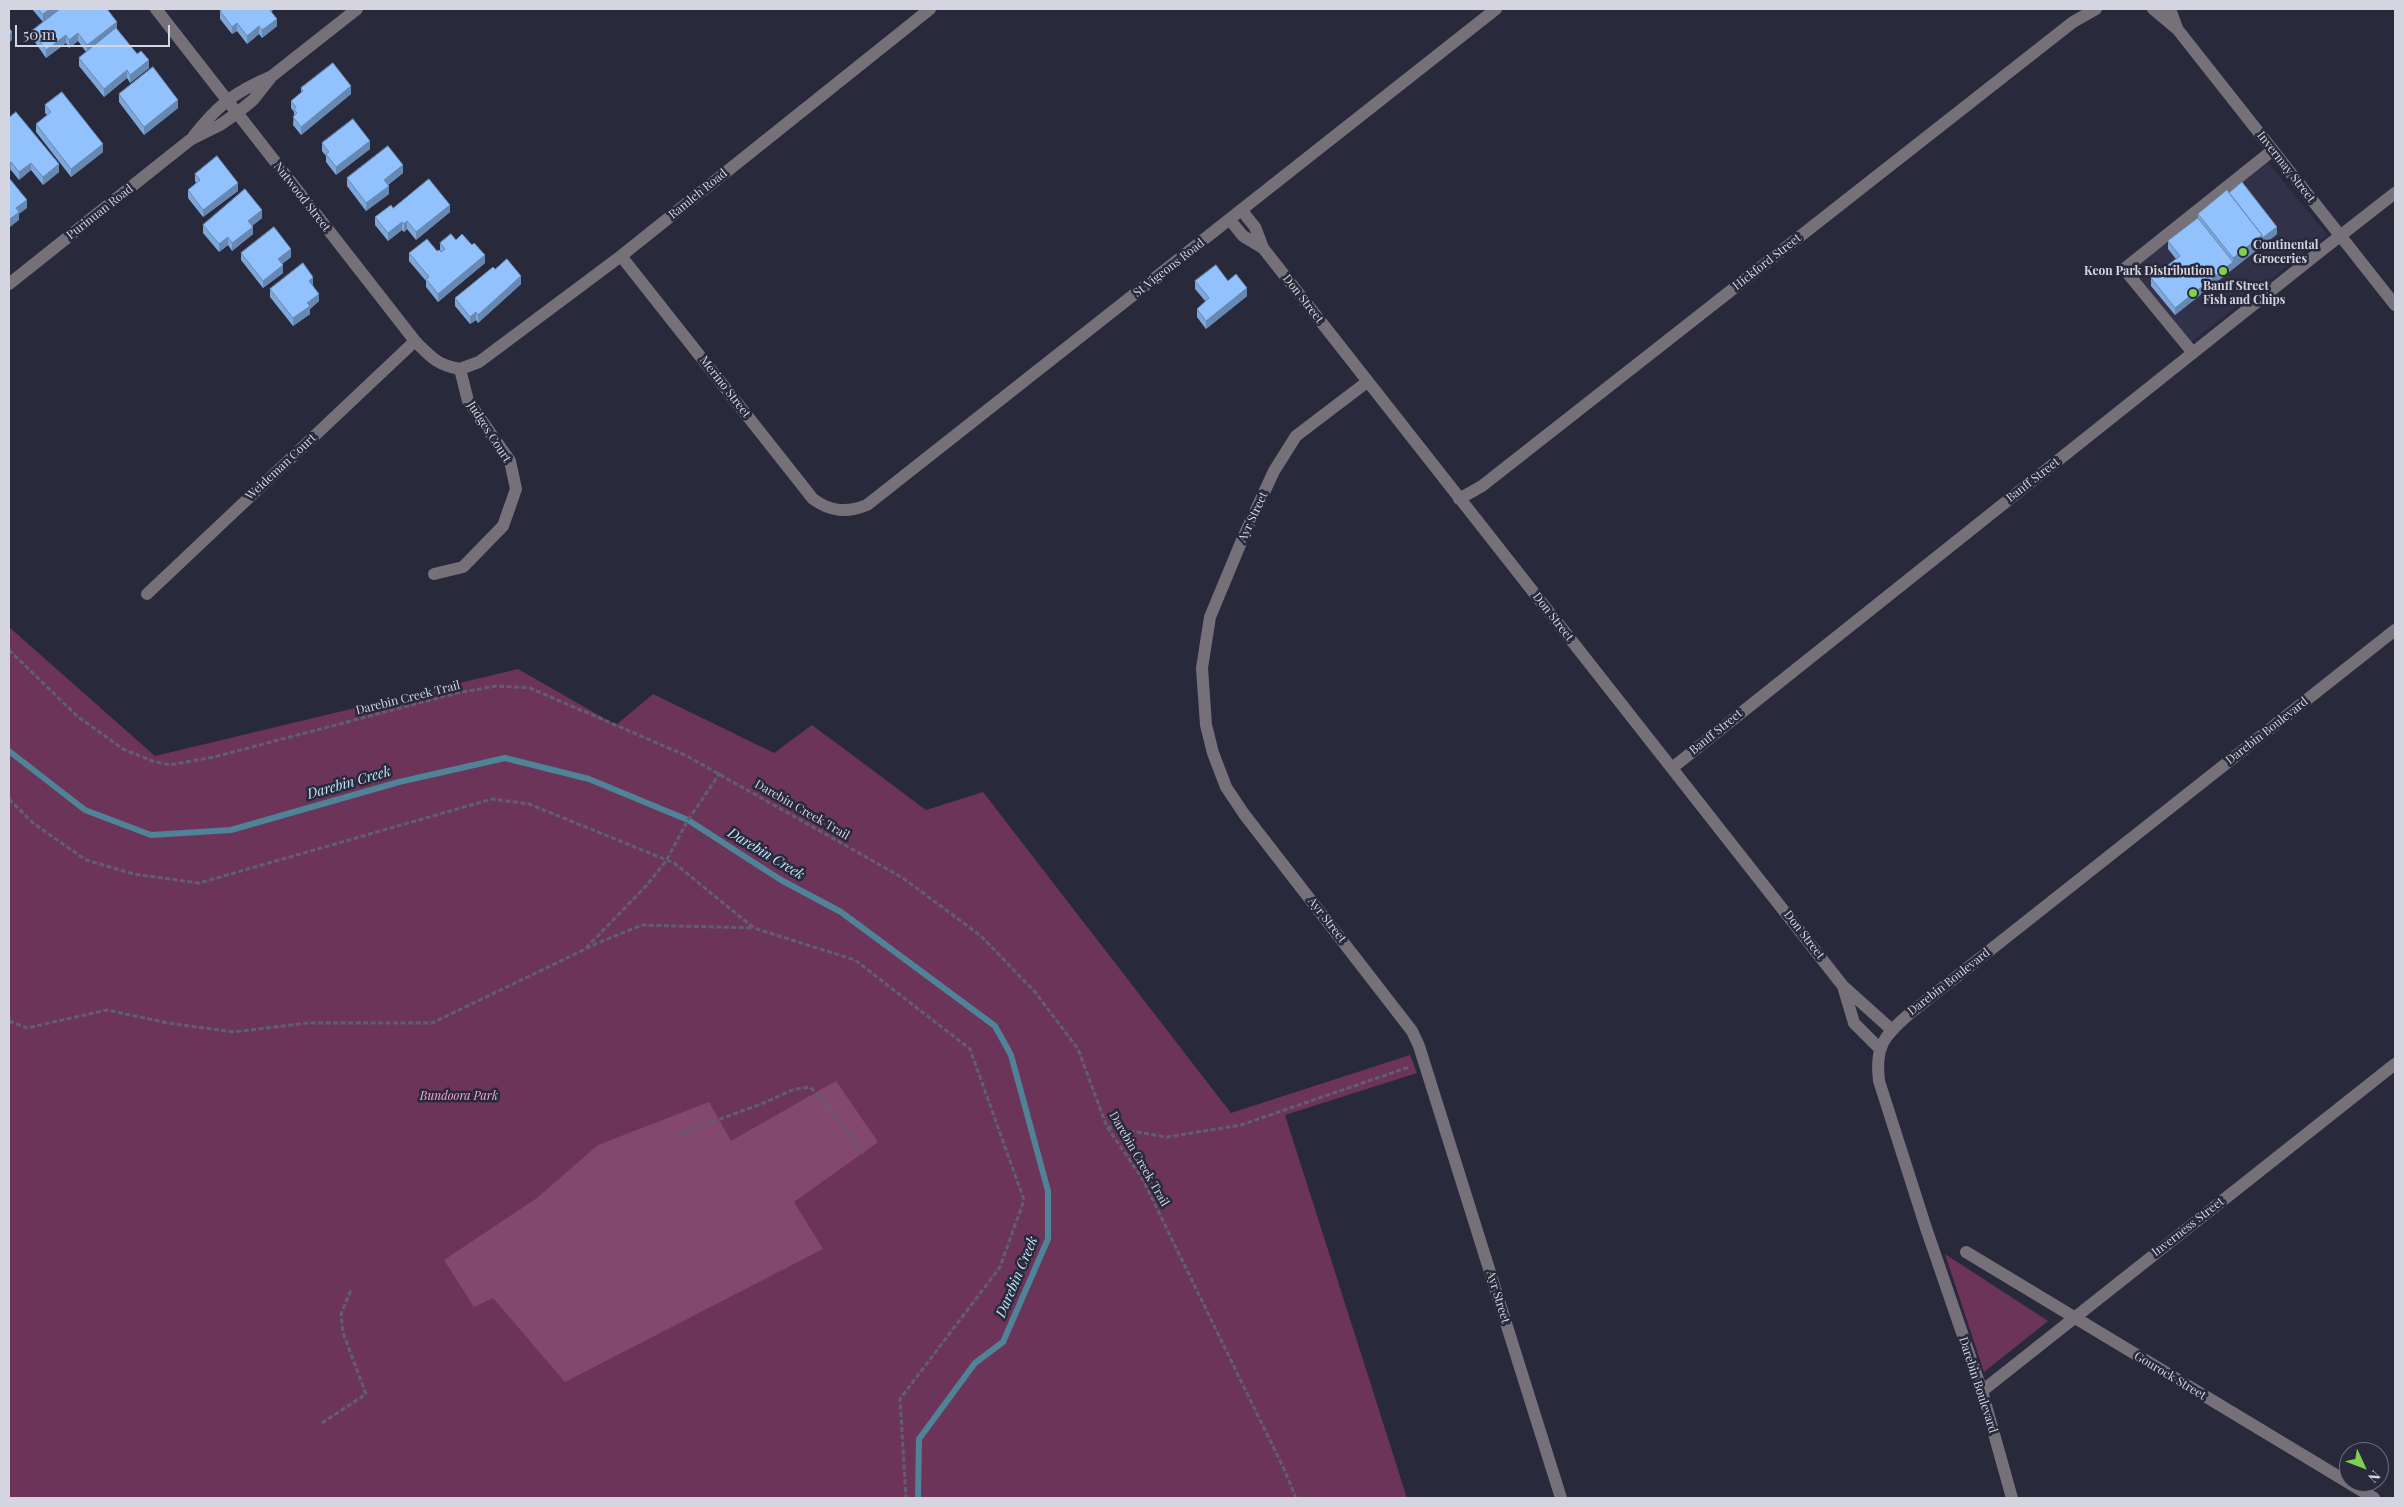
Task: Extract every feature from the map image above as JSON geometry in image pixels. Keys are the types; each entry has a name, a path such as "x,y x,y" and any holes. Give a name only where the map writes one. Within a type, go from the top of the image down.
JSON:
{"street":[{"name":"Nutwood Street","path":"156,9 415,341 430,357 443,366 460,369"},
{"name":"Purinuan Road","path":"9,284 190,140 220,126 237,113 253,100 272,76 357,9"},
{"name":"Ramleh Road","path":"460,369 479,362 621,256 930,9"},
{"name":"St Vigeons Road","path":"836,510 853,511 867,505 1496,9"},
{"name":"Hickford Street","path":"2073,22 2083,9"},
{"name":"Hickford Street","path":"1459,499 1482,486 2073,22 2096,9"},
{"name":"Invermay Street","path":"2153,9 2178,30 2395,305"},
{"name":"Invermay Street","path":"2170,9 2178,30"},
{"name":"Purinuan Road","path":"190,140 210,114 244,88 272,76"},
{"path":"2193,353 2124,269 2273,150"},
{"name":"Banff Street","path":"1672,768 2395,193"},
{"name":"Don Street","path":"1242,211 1255,227 1263,248 1843,986 1892,1030"},
{"name":"Don Street","path":"1230,220 1243,236 1263,248"},
{"name":"Merino Street","path":"621,256 813,500 823,506 836,510"},
{"name":"Weideman Court","path":"148,594 415,341"},
{"name":"Judges Court","path":"434,574 463,567 504,526 516,489 510,462 468,401 460,369"},
{"name":"Ayr Street","path":"1367,382 1296,436 1274,471 1242,540 1210,617 1202,668 1202,694 1206,725 1213,753 1226,786 1244,814 1412,1031 1424,1062 1561,1498"},
{"name":"Darebin Boulevard","path":"2012,1498 1982,1391 1926,1228 1879,1081 1877,1068 1879,1048 1892,1030 2395,630"},
{"name":"Don Street","path":"1843,986 1854,1023 1879,1048"},
{"name":"Inverness Street","path":"1982,1391 2395,1064"},
{"name":"Gourock Street","path":"1966,1252 2374,1498"}],"path":[{"name":"Darebin Creek Trail","path":"9,650 77,716 123,749 152,761 170,765 214,757 457,693 496,686 530,688 687,756 903,878 981,936 1035,992 1078,1049 1108,1127 1142,1178 1284,1469 1296,1498"},
{"path":"584,950 646,886 666,860 688,820 720,773"},
{"path":"9,798 32,823 86,860 134,874 199,883 492,799 529,804 674,863 754,928"},
{"path":"9,1021 27,1028 107,1010 168,1023 234,1032 307,1023 432,1024 584,950 642,925 754,928 855,960 970,1049 1024,1200 1000,1267 900,1399 906,1498"},
{"path":"1108,1127 1167,1137 1241,1125 1424,1062"},
{"path":"677,1135 761,1104 795,1089 810,1087 821,1098 864,1153"},
{"path":"322,1424 366,1394 343,1333 341,1314 351,1290"}],"shaded area":[{"path":"2265,159 2327,235 2186,346 2124,270"},
{"path":"836,1081 878,1142 794,1202 823,1249 565,1382 493,1298 474,1307 444,1260 537,1198 598,1145 709,1102 731,1141"}],"green space":[{"name":"Bundoora Park","path":"9,627 155,756 518,669 616,725 653,694 774,753 812,725 926,810 983,792 1231,1113 1410,1055 1417,1073 1285,1115 1407,1498 9,1498"},
{"path":"1945,1254 2048,1321 1984,1372"}],"building":[{"path":"38,9 50,9 43,14"},
{"path":"60,9 107,9 117,22 87,45 78,33 69,40 66,35 46,50 32,31"},
{"path":"223,9 269,9 277,19 262,30 259,26 247,36 237,23 232,27 220,11"},
{"path":"116,28 137,54 141,51 149,60 130,75 127,70 104,89 79,58"},
{"path":"333,63 351,86 301,127 293,117 297,113 294,109 296,107 291,101 303,91 301,88"},
{"path":"153,67 178,100 144,127 119,94"},
{"path":"62,92 103,144 71,169 36,124 51,112 45,105"},
{"path":"16,112 59,164 43,177 31,163 19,172 11,162 9,164 9,118"},
{"path":"353,119 370,141 336,167 326,154 329,152 322,143"},
{"path":"388,146 403,165 384,180 389,186 366,203 347,178"},
{"path":"217,156 238,183 203,210 188,190 200,180 195,174"},
{"path":"9,178 27,200 16,208 19,212 10,219 9,218"},
{"path":"429,179 450,205 416,232 407,221 404,224 402,222 388,233 375,217 391,205 393,208"},
{"path":"2242,182 2277,227 2262,238 2262,235 2229,193"},
{"path":"245,189 262,210 248,221 253,227 232,243 228,237 219,244 203,225"},
{"path":"2227,190 2262,235 2233,258 2198,214"},
{"path":"2198,218 2233,262 2175,308 2151,278 2180,256 2168,241"},
{"path":"274,227 291,249 278,259 283,265 263,281 241,253"},
{"path":"451,234 456,240 462,234 485,255 438,294 426,279 429,277 409,253 427,239 437,251 441,252 445,249 440,243"},
{"path":"507,259 521,276 478,315 476,312 470,317 455,298 493,267 495,269"},
{"path":"303,263 313,277 309,281 319,294 307,303 310,306 293,318 270,289"},
{"path":"1216,265 1228,281 1236,274 1247,288 1206,321 1197,309 1209,298 1195,281"}],"waterway":[{"name":"Darebin Creek","path":"9,751 85,810 151,835 231,830 399,782 505,758 589,779 688,820 781,880 841,912 995,1026 1011,1055 1048,1191 1048,1239 1003,1342 975,1363 919,1439 918,1498"}],"place":[{"name":"Continental Groceries","path":"2243,252"},
{"name":"Keon Park Distribution","path":"2223,271"},
{"name":"Banff Street Fish and Chips","path":"2193,293"}]}
